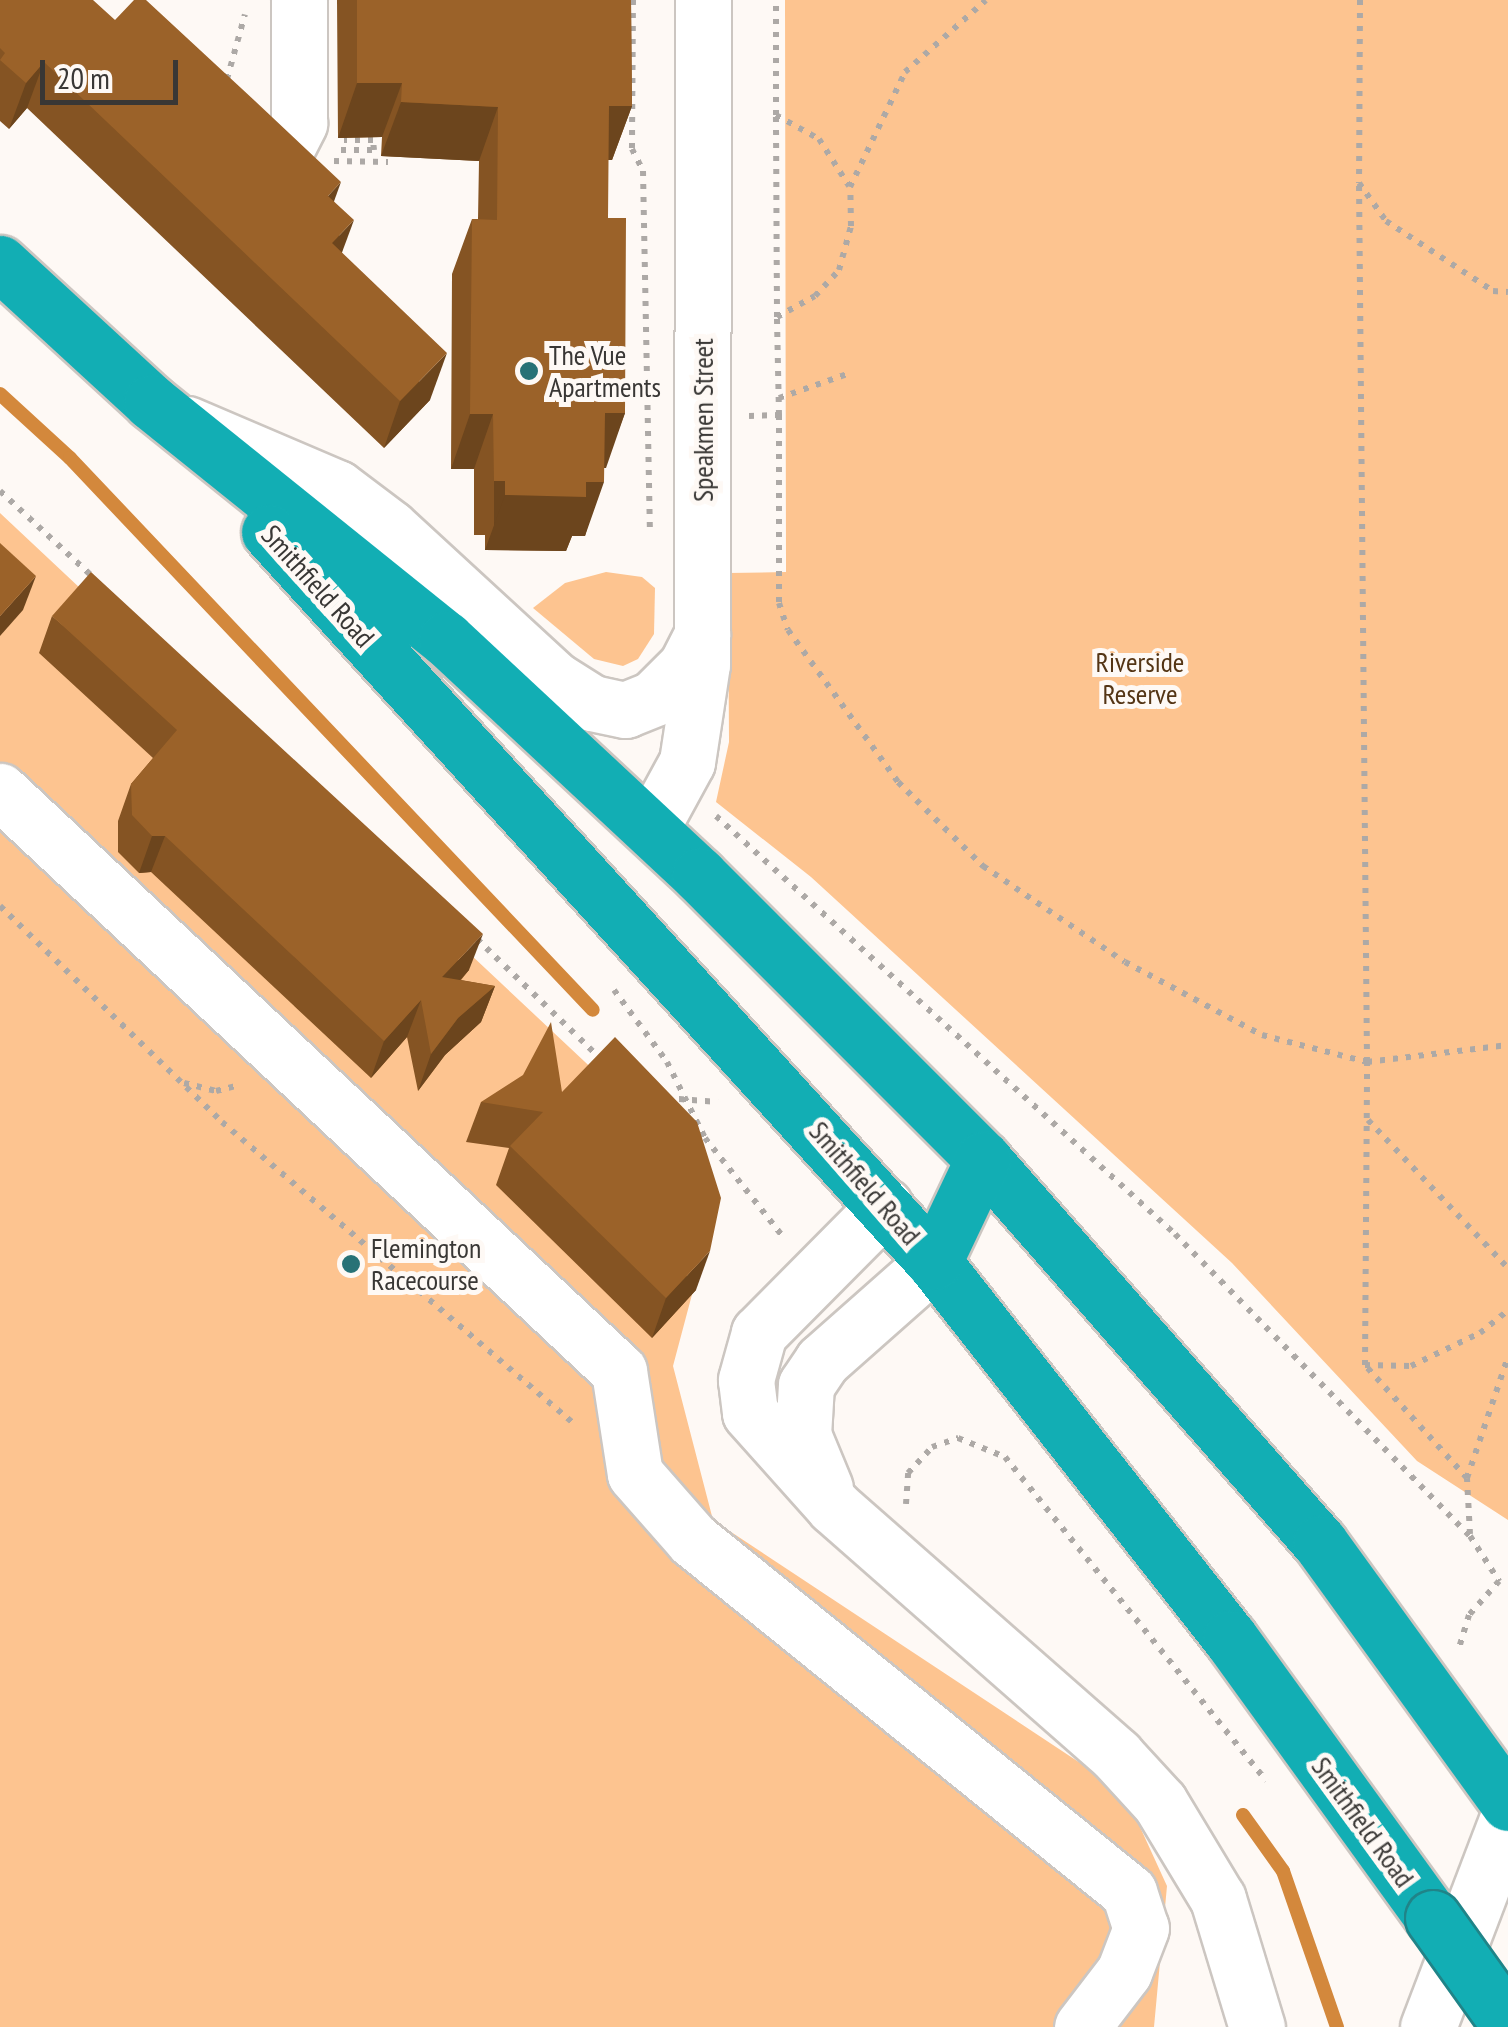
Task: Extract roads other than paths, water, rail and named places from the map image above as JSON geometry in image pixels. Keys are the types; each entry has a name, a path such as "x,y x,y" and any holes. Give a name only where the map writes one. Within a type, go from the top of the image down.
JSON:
{"highway":[{"name":"Smithfield Road","path":"0,263 161,410 446,640 651,828 983,1160 1320,1543 1493,1783"},
{"name":"Smithfield Road","path":"161,410 798,1107 934,1262 1230,1638 1508,2023"},
{"path":"596,885 651,828"},
{"path":"885,1206 983,1160"},
{"path":"934,1262 983,1160"}],"street":[{"path":"284,154 300,123 299,0"},
{"name":"Speakmen Street","path":"651,828 680,782 699,697 703,0"},
{"path":"161,410 337,488 390,528 554,678 592,703 624,710 654,698 686,666 702,634"},
{"path":"0,791 618,1370 635,1474 693,1540 1129,1892 1141,1928 1124,1972 1082,2027"},
{"path":"885,1206 813,1274 759,1333 746,1398 771,1444 866,1536 1098,1739 1160,1803 1218,1898 1257,2027"},
{"path":"866,1536 818,1474 802,1435 802,1400 822,1360 934,1262"},
{"path":"1428,2027 1508,1818"}],"waterway":[{"path":"0,394 70,458 593,1010"},
{"path":"1243,1815 1283,1871 1337,2027"}],"place":[{"name":"The Vue Apartments","path":"529,371"},
{"name":"Flemington Racecourse","path":"351,1264"}],"park label":[{"name":"Riverside Reserve","path":"1140,678"}]}
